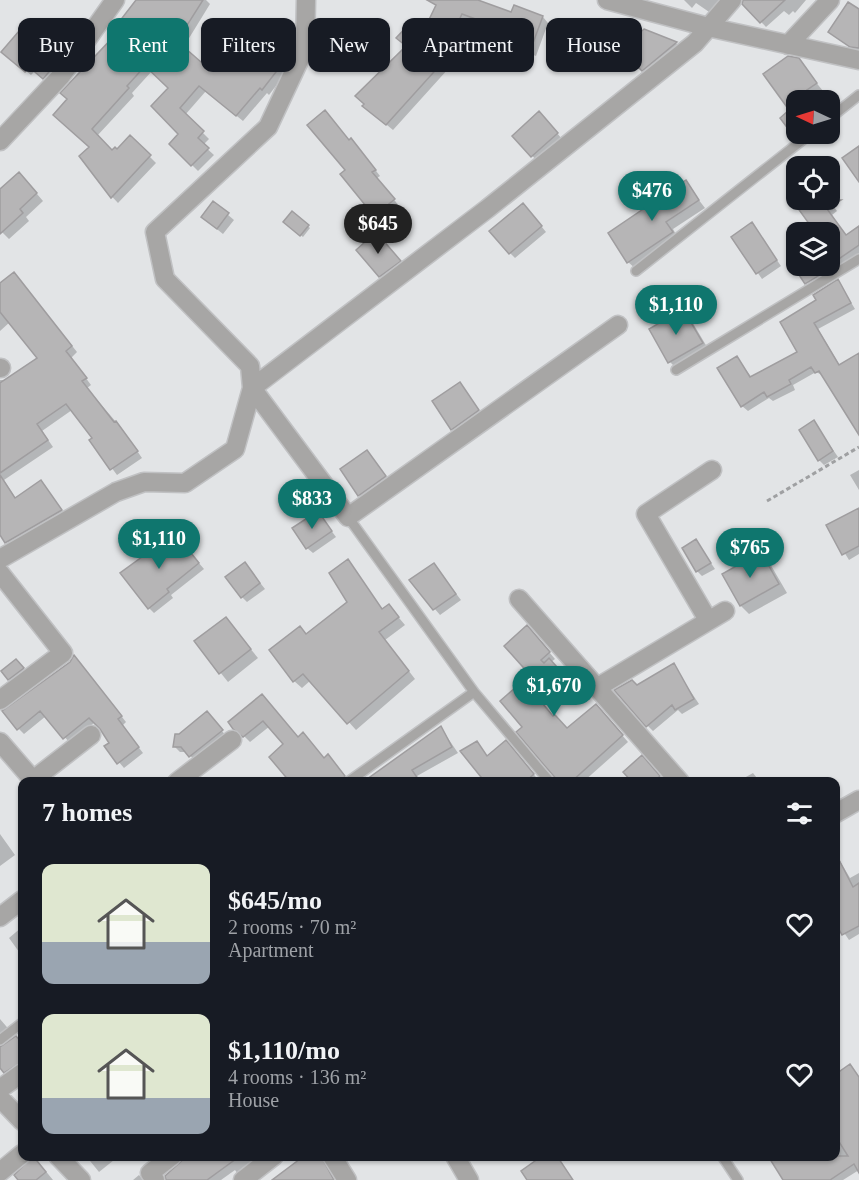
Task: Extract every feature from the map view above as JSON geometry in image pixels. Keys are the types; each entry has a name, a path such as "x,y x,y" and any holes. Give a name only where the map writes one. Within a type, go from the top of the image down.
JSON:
{"street":[{"path":"0,141 61,75 114,0"},
{"path":"0,560 116,492 144,483 185,483 235,449 252,388 250,366 165,279 155,232 268,127 305,48 306,0"},
{"path":"607,0 708,27 859,60"},
{"path":"252,388 505,195 695,44 732,0"},
{"path":"788,45 830,0"},
{"path":"252,388 348,517 618,325"},
{"path":"708,620 646,514 712,470"},
{"path":"0,573 63,653 0,700"},
{"path":"519,599 676,777"},
{"path":"598,687 725,610"},
{"path":"37,777 91,735"},
{"path":"184,777 232,740"},
{"path":"0,742 30,777"},
{"path":"840,811 859,800"},
{"path":"0,917 18,903"},
{"path":"0,1089 18,1076"},
{"path":"0,1098 18,1116"},
{"path":"0,1172 18,1157"},
{"path":"63,1161 81,1180"},
{"path":"155,1180 150,1173 166,1161"},
{"path":"243,1180 268,1161"},
{"path":"335,1161 347,1180"},
{"path":"458,1161 469,1180"}],"lane":[{"path":"840,110 859,95"},
{"path":"636,271 797,144"},
{"path":"676,370 859,259"},
{"path":"348,517 474,692 546,777"},
{"path":"355,777 474,692"},
{"path":"0,1040 18,1026"},
{"path":"725,1161 738,1180"}],"path":[{"path":"767,501 859,447"}],"building":[{"path":"136,0 203,0 189,22 189,18 122,18"},
{"path":"427,0 478,0 511,12 514,5 543,16 534,40 534,18 473,18 462,14 460,18 430,18 436,5"},
{"path":"743,0 785,0 760,23 742,4"},
{"path":"848,2 859,9 859,48 850,47 828,32"},
{"path":"644,29 677,42 642,71 642,31"},
{"path":"18,32 18,66 1,52"},
{"path":"402,32 402,43 396,38"},
{"path":"107,43 107,72 140,72 127,86 129,88 92,129 112,150 115,147 117,149 130,135 151,155 111,198 79,156 89,147 53,115 67,99 60,93 80,72 95,72 95,56"},
{"path":"402,50 402,72 434,72 386,125 362,106 364,104 355,96 379,72 390,72 390,62"},
{"path":"189,52 201,62 201,72 276,72 236,116 199,86 180,108 204,131 198,138 209,148 191,166 169,144 178,134 151,106 168,88 151,72 189,72"},
{"path":"788,56 799,58 817,83 807,90 786,90 786,106 763,74"},
{"path":"35,72 49,72 43,79"},
{"path":"325,110 349,140 351,138 376,170 372,172 395,199 374,216 340,174 345,170 307,125"},
{"path":"539,111 558,133 531,157 512,136"},
{"path":"786,113 786,126 780,118"},
{"path":"859,146 859,182 842,158"},
{"path":"19,172 37,193 20,209 23,213 0,234 0,189"},
{"path":"686,180 699,200 666,222 673,232 627,263 608,233"},
{"path":"213,201 229,213 217,229 201,217"},
{"path":"523,203 542,226 509,254 489,231"},
{"path":"799,210 828,210 836,222 808,222"},
{"path":"292,211 309,225 300,236 283,222"},
{"path":"752,222 777,260 756,274 731,237"},
{"path":"859,226 859,245 840,258 840,227 846,235"},
{"path":"376,232 401,261 379,277 356,250"},
{"path":"14,272 72,346 66,351 87,378 82,381 138,451 110,470 89,440 92,438 66,404 37,424 48,440 0,473 0,383 37,358 0,312 0,283"},
{"path":"800,276 818,276 805,284"},
{"path":"838,279 851,303 814,323 839,365 859,353 859,435 819,371 815,373 811,367 789,380 791,384 767,397 764,392 741,407 717,368 737,356 750,377 797,352 780,322 816,300 813,295"},
{"path":"683,309 703,343 668,363 649,329"},
{"path":"460,382 479,410 451,430 432,401"},
{"path":"814,420 833,451 818,461 799,430"},
{"path":"367,450 386,476 358,496 340,469"},
{"path":"0,475 15,498 41,480 62,510 5,543 0,535"},
{"path":"859,508 859,546 842,555 826,525"},
{"path":"318,511 332,531 306,549 292,528"},
{"path":"175,533 199,563 167,589 169,592 148,609 120,573"},
{"path":"696,539 711,563 696,572 682,548"},
{"path":"761,552 779,584 740,606 722,574"},
{"path":"348,559 382,609 389,604 399,617 379,632 409,671 347,724 303,674 293,682 269,650 300,626 306,634 347,602 329,573"},
{"path":"245,562 260,583 241,598 225,577"},
{"path":"434,563 456,594 433,610 409,580"},
{"path":"226,617 251,649 219,674 194,641"},
{"path":"527,625 550,652 541,660 544,663 549,658 557,667 532,691 553,716 555,715 567,728 596,704 623,735 577,777 555,777 516,732 522,727 500,701 530,675 504,646"},
{"path":"74,655 122,716 118,719 139,747 117,764 104,746 109,743 89,718 63,739 40,711 17,730 2,711 70,662"},
{"path":"16,659 24,668 8,680 1,671"},
{"path":"674,663 694,699 675,710 672,705 646,727 614,690 632,680 637,685"},
{"path":"262,694 298,737 303,732 324,758 328,754 345,776 286,777 269,757 283,744 263,721 243,737 228,722"},
{"path":"207,711 223,730 189,757 181,747 173,747 175,734 179,734"},
{"path":"441,726 452,747 412,770 417,777 370,777"},
{"path":"506,740 534,774 531,777 481,777 460,751 477,741 487,756"},
{"path":"642,755 660,776 628,777 623,772"},
{"path":"840,862 853,887 859,883 859,926 842,935 840,931"},
{"path":"16,1036 18,1038 18,1064 4,1073 0,1068 0,1047"},
{"path":"850,1064 859,1077 859,1173 854,1164 830,1180 783,1180 771,1161 840,1161 840,1156 848,1156 840,1143 840,1071"},
{"path":"28,1161 37,1161 46,1172 36,1180 18,1180 14,1175"},
{"path":"182,1161 233,1161 207,1180 166,1180 165,1176"},
{"path":"297,1161 324,1161 334,1180 272,1180"},
{"path":"535,1161 560,1161 573,1180 527,1180 521,1171"}]}
